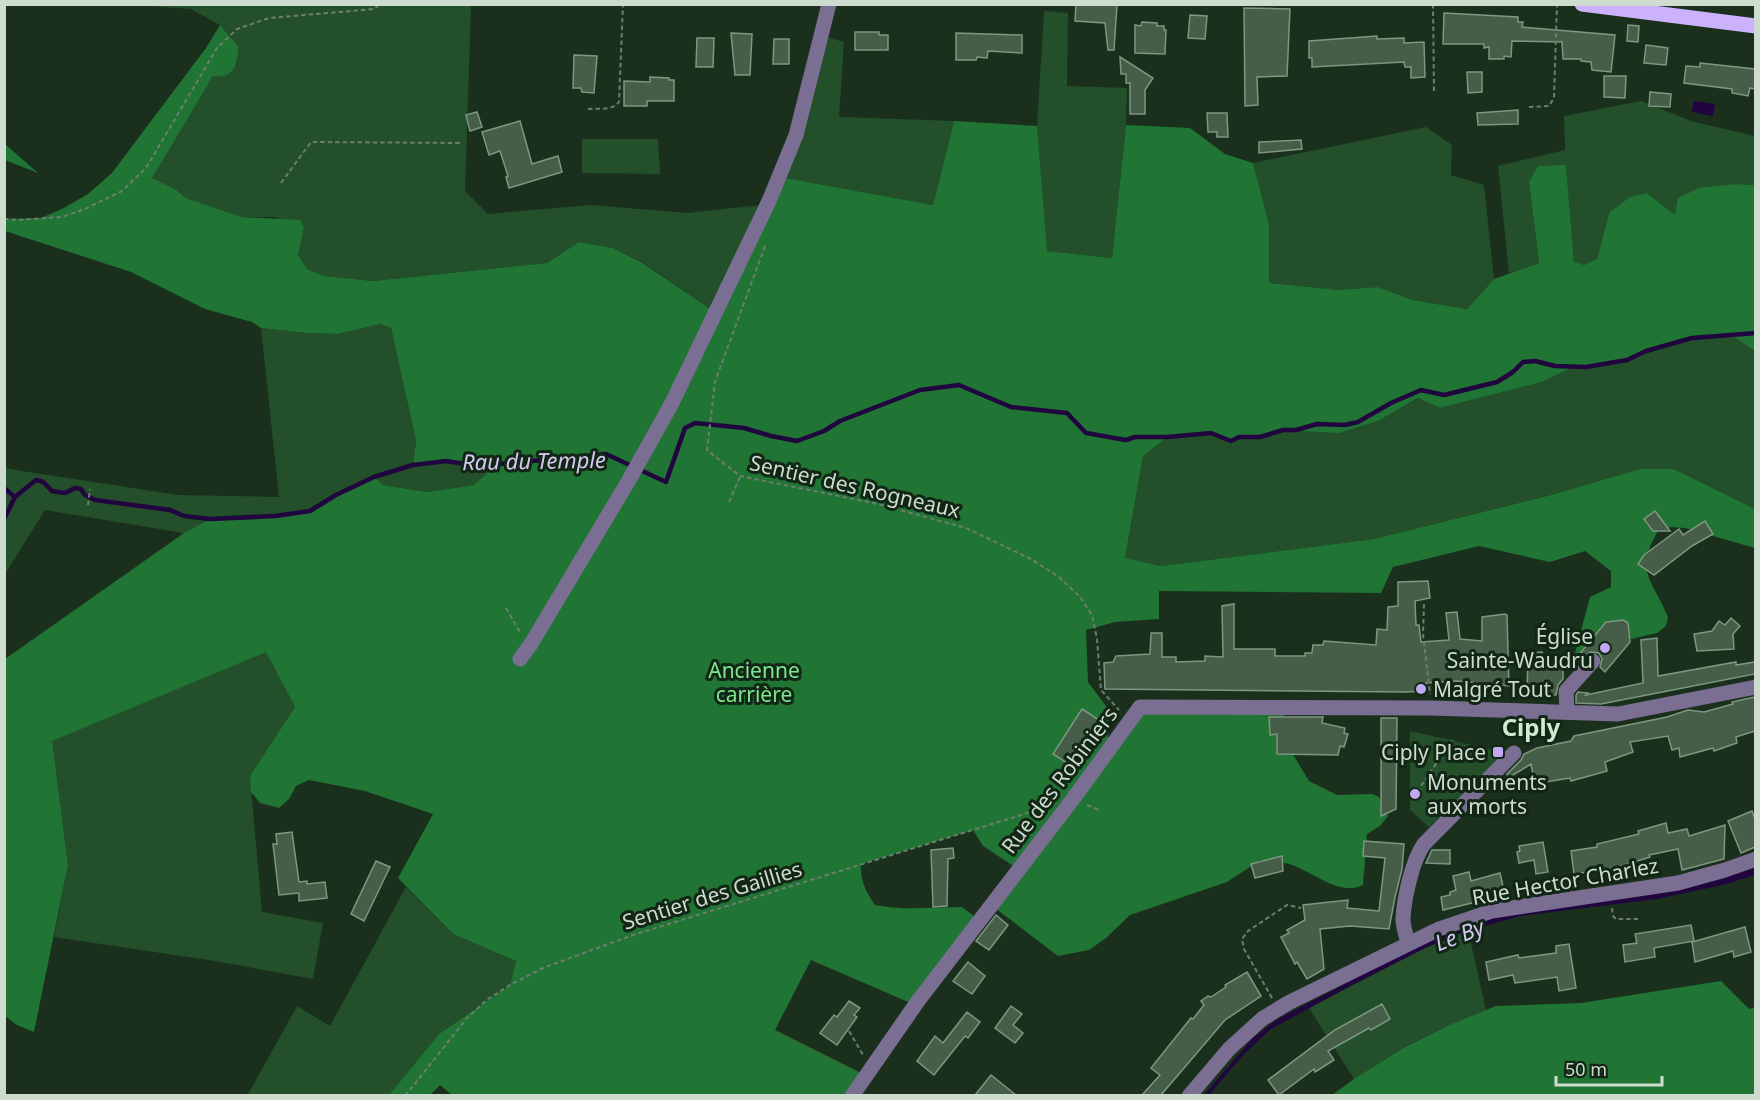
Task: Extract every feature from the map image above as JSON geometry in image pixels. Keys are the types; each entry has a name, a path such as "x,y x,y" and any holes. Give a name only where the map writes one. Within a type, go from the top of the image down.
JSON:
{"main road":[{"path":"1582,4 1755,26"}],"street":[{"path":"520,659 629,480 693,361 780,177 796,135 829,4"},
{"path":"1567,711 1566,691 1593,661"},
{"path":"1432,708 1618,714 1755,687"},
{"name":"Rue des Robiniers","path":"852,1095 915,1005 1140,707 1432,708"},
{"path":"1408,943 1403,919 1416,855 1424,844 1514,753"},
{"name":"Rue Hector Charlez","path":"1189,1095 1244,1034 1283,1006 1439,928 1492,911 1678,883 1755,859"}],"path":[{"path":"4,219 62,217 85,210 122,191 146,168 217,48 237,30 269,18 374,9 380,4"},
{"path":"588,109 610,108 619,102 622,4"},
{"path":"1433,4 1434,92"},
{"path":"1529,107 1549,106 1554,98 1557,4"},
{"path":"281,183 310,142 462,143"},
{"name":"Sentier des Rogneaux","path":"767,237 715,382 706,450 740,476 878,504 966,528 1031,559 1059,576 1080,597 1092,615 1097,639 1101,690 1108,700 1130,719"},
{"path":"729,502 740,476"},
{"path":"88,505 90,489"},
{"path":"1424,604 1423,634 1432,708"},
{"path":"506,608 519,632 531,644"},
{"path":"1417,792 1452,740"},
{"name":"Sentier des Gaillies","path":"405,1095 467,1018 488,999 543,968 633,935 1072,799"},
{"path":"1283,1006 1244,949 1242,939 1248,931 1287,905 1301,908"},
{"path":"1612,907 1613,916 1616,919 1638,919"},
{"path":"849,1031 861,1051"}],"green space":[{"path":"137,5 471,5 465,191 488,214 590,205 687,213 761,205 715,312 642,262 613,248 579,242 547,263 373,281 324,276 307,269 298,255 304,228 275,217 242,217 186,198 175,189 151,178 213,76 231,73 237,64 238,46 220,25 191,9"},
{"path":"1044,11 1068,13 1067,86 1127,88 1126,125 1112,258 1046,251 1037,126"},
{"name":"Ancienne carrière","path":"220,25 238,46 236,65 231,73 213,76 152,178 175,189 186,198 242,217 300,220 304,228 298,255 307,269 324,276 373,281 547,263 579,242 613,248 641,262 715,312 780,177 933,205 954,121 1037,126 1047,251 1112,258 1126,125 1190,128 1225,154 1253,163 1269,224 1269,283 1338,290 1378,287 1412,300 1467,309 1494,279 1539,263 1529,182 1538,166 1566,165 1574,262 1584,265 1597,259 1609,213 1630,197 1647,193 1675,215 1678,198 1699,188 1738,184 1755,185 1755,351 1729,334 1692,338 1646,351 1628,360 1571,368 1542,382 1440,408 1418,398 1380,420 1339,433 1283,430 1260,437 1240,437 1231,441 1211,433 1167,437 1143,456 1125,558 1161,566 1374,539 1551,495 1640,469 1674,469 1755,509 1755,548 1685,528 1671,527 1658,531 1647,556 1646,566 1651,584 1668,617 1666,626 1657,633 1631,639 1625,634 1628,623 1623,620 1617,621 1614,625 1608,620 1581,651 1590,660 1584,667 1579,663 1575,653 1590,597 1611,587 1611,571 1585,551 1550,562 1479,546 1393,567 1381,593 1159,591 1159,619 1115,622 1086,630 1088,682 1109,710 1108,742 1105,742 1105,750 1140,707 1284,707 1284,728 1291,751 1309,781 1337,795 1372,794 1379,797 1388,816 1380,826 1367,834 1363,885 1345,888 1326,882 1289,864 1261,860 1227,882 1130,915 1106,938 1089,950 1058,956 991,905 1018,869 983,846 973,830 861,864 864,886 875,905 907,908 962,907 979,920 915,1005 811,960 775,1030 865,1075 852,1095 453,1096 440,1085 430,1095 389,1095 439,1034 510,985 516,961 453,934 398,878 433,814 365,791 309,780 296,786 289,799 279,808 260,803 251,792 250,776 295,707 266,652 52,741 68,865 34,1032 17,1025 5,1016 5,659 184,533 210,519 275,516 310,511 336,495 374,477 383,485 427,492 474,485 496,465 478,466 446,461 413,465 416,441 391,328 380,324 338,334 261,328 252,322 205,309 131,272 5,231 4,219 41,218 88,194 112,173 206,48"},
{"path":"822,36 844,42 839,117 954,121 933,205 780,177"},
{"path":"1641,101 1691,121 1755,136 1755,185 1738,184 1676,216 1647,193 1609,213 1597,259 1584,265 1574,263 1566,165 1529,182 1539,263 1509,273 1498,166 1565,150 1564,116"},
{"path":"1426,127 1452,145 1451,175 1484,185 1494,279 1467,309 1412,300 1378,287 1338,290 1269,283 1269,224 1253,163"},
{"path":"582,139 658,139 660,174 582,173"},
{"path":"5,144 38,173 5,160"},
{"path":"380,324 391,328 416,441 413,465 446,461 478,466 497,464 474,485 427,492 383,485 336,495 310,511 275,516 211,519 184,533 45,510 5,574 5,466 9,469 178,495 279,497 261,328 338,334"},
{"path":"1729,334 1755,351 1755,509 1674,469 1640,469 1551,495 1374,539 1161,566 1125,558 1143,455 1167,437 1211,433 1231,441 1239,437 1283,430 1380,420 1419,398 1440,408 1542,382 1571,368 1628,360 1646,351 1692,338"},
{"path":"266,651 295,707 250,777 262,912 323,923 313,979 215,961 54,937 68,865 51,740"},
{"path":"1410,731 1507,753 1429,827 1410,810"},
{"path":"406,887 453,934 516,961 510,985 439,1034 389,1095 247,1096 297,1006 330,1026"},
{"path":"1468,930 1486,1010 1406,1046 1354,1079 1309,1008 1425,948"},
{"path":"1721,981 1749,1009 1755,1007 1755,1095 1332,1095 1403,1048 1449,1025 1496,1006 1581,1003"}],"shaded area":[{"path":"1694,101 1715,104 1713,116 1692,112"},
{"path":"1755,868 1755,875 1723,885 1657,899 1520,916 1461,933 1425,948 1271,1029 1243,1055 1209,1095 1203,1096 1253,1038 1276,1020 1423,943 1481,919 1723,878"}],"building":[{"path":"1076,4 1117,5 1114,50 1108,50 1105,23 1075,21"},
{"path":"1244,8 1290,9 1287,76 1257,77 1258,105 1245,106"},
{"path":"1444,13 1518,17 1518,22 1523,22 1522,27 1615,35 1611,72 1592,70 1591,62 1581,61 1581,59 1563,59 1562,42 1512,41 1511,57 1504,56 1504,59 1489,59 1489,47 1484,48 1484,44 1443,44"},
{"path":"1190,15 1207,16 1205,39 1188,38"},
{"path":"1142,22 1164,26 1166,30 1165,54 1135,53 1135,25 1141,26"},
{"path":"1628,25 1639,26 1638,42 1627,41"},
{"path":"855,32 879,32 879,35 888,35 888,50 855,50"},
{"path":"731,33 752,34 750,75 735,75"},
{"path":"956,33 1022,35 1022,53 988,51 987,58 956,60"},
{"path":"1377,36 1377,39 1404,38 1404,43 1424,42 1425,77 1411,78 1411,67 1405,67 1404,62 1312,67 1312,58 1309,58 1309,41"},
{"path":"697,38 714,38 713,67 696,67"},
{"path":"774,39 789,39 789,64 773,64"},
{"path":"1646,45 1668,48 1666,65 1644,63"},
{"path":"574,55 597,56 594,93 582,92 581,88 573,88"},
{"path":"1120,57 1153,78 1145,90 1145,114 1130,114 1130,83 1126,83 1126,74 1121,74"},
{"path":"1700,63 1755,69 1755,89 1750,88 1748,96 1732,93 1732,89 1684,83 1686,66 1700,67"},
{"path":"1467,72 1482,72 1482,92 1468,93"},
{"path":"1604,76 1626,76 1625,98 1604,97"},
{"path":"650,77 674,80 674,101 647,101 647,106 624,106 624,81 650,82"},
{"path":"1650,92 1671,94 1670,107 1649,106"},
{"path":"1518,110 1518,124 1478,125 1477,113"},
{"path":"477,112 482,127 470,131 466,115"},
{"path":"1207,113 1227,113 1228,137 1217,137 1217,132 1208,132"},
{"path":"520,121 532,164 558,156 562,172 509,188 506,177 508,176 500,151 489,155 482,132"},
{"path":"1301,140 1302,149 1259,153 1259,142"},
{"path":"1655,511 1670,531 1653,531 1644,519"},
{"path":"1705,521 1713,534 1692,546 1654,575 1638,564 1644,555 1679,529 1683,535"},
{"path":"1428,581 1430,598 1415,601 1416,625 1419,625 1421,642 1449,640 1446,613 1457,612 1460,639 1482,641 1482,617 1507,615 1509,686 1457,681 1426,683 1426,691 1405,692 1105,689 1104,663 1113,662 1116,656 1150,654 1151,633 1162,633 1162,657 1176,657 1176,662 1205,661 1205,656 1223,657 1222,606 1234,604 1234,649 1275,649 1275,656 1305,656 1305,653 1312,653 1313,645 1323,645 1324,641 1376,645 1377,629 1387,630 1388,607 1398,606 1398,582"},
{"path":"1731,618 1740,626 1733,634 1734,649 1697,651 1694,634 1712,631 1719,621 1725,625"},
{"name":"Église Sainte-Waudru","path":"1623,620 1628,623 1630,642 1605,672 1600,667 1602,659 1599,653 1591,652 1585,655 1581,652 1606,622"},
{"path":"1657,638 1658,676 1736,662 1736,665 1755,662 1755,674 1601,704 1576,703 1578,692 1588,693 1586,695 1643,683 1641,640"},
{"path":"1542,652 1542,664 1563,663 1563,679 1558,685 1556,695 1527,693 1528,653"},
{"path":"1755,697 1755,731 1736,737 1737,743 1714,751 1713,748 1680,757 1679,748 1672,750 1668,736 1630,742 1633,752 1605,762 1607,771 1571,781 1570,778 1535,786 1531,764 1508,778 1507,774 1524,754 1537,748 1571,741 1574,736 1667,717 1688,710 1704,712"},
{"path":"1082,709 1102,722 1073,767 1053,754"},
{"path":"1269,717 1323,717 1322,723 1345,728 1344,733 1348,734 1344,747 1340,746 1338,755 1277,754 1277,734 1270,735"},
{"path":"1381,718 1397,718 1396,809 1381,816"},
{"path":"1752,811 1755,819 1755,847 1741,853 1728,821"},
{"path":"1666,823 1668,833 1687,829 1689,836 1725,825 1724,859 1682,870 1678,849 1649,855 1650,857 1614,868 1574,874 1571,851 1597,847 1597,844 1639,834 1638,831"},
{"path":"292,832 299,882 307,881 307,884 325,882 327,898 299,901 299,893 279,895 273,844 277,844 276,834"},
{"path":"1364,841 1404,844 1402,869 1389,929 1350,926 1320,929 1324,969 1307,979 1297,962 1295,964 1281,937 1289,933 1287,930 1305,920 1303,905 1348,900 1347,908 1379,911 1385,858 1363,856"},
{"path":"1543,842 1548,872 1536,874 1534,860 1519,863 1517,852 1520,851 1519,846"},
{"path":"953,848 954,858 948,859 947,906 933,907 931,850"},
{"path":"1432,850 1450,850 1450,864 1426,863"},
{"path":"1282,856 1283,871 1255,878 1251,864"},
{"path":"376,861 390,867 364,921 351,914"},
{"path":"1469,872 1471,881 1500,873 1505,895 1443,910 1441,897 1450,895 1450,892 1456,890 1453,876"},
{"path":"996,915 1008,925 989,950 976,941"},
{"path":"1691,925 1694,941 1654,948 1655,957 1625,962 1623,945 1637,943 1635,934"},
{"path":"1745,927 1751,952 1734,957 1733,951 1695,962 1692,942"},
{"path":"1569,944 1576,988 1559,991 1557,977 1515,983 1513,975 1489,980 1486,962 1518,955 1519,958 1556,953 1556,946"},
{"path":"968,962 985,976 972,994 953,981"},
{"path":"1247,972 1261,996 1225,1020 1161,1095 1142,1095 1160,1075 1151,1068 1204,1005 1201,1001 1208,996 1211,997 1226,987 1225,985"},
{"path":"849,1001 860,1008 854,1015 857,1017 837,1045 820,1033 834,1015 837,1017"},
{"path":"1382,1004 1390,1019 1328,1051 1334,1060 1315,1072 1314,1069 1279,1095 1268,1080 1335,1030"},
{"path":"1011,1006 1022,1014 1013,1025 1023,1033 1015,1043 995,1028"},
{"path":"967,1012 980,1022 968,1038 965,1036 934,1075 917,1061 935,1036 943,1043"},
{"path":"991,1075 1016,1095 975,1095"}],"waterway":[{"name":"Rau du Temple","path":"4,488 15,497 36,480 43,482 52,491 65,493 75,488 81,489 85,495 95,500 170,510 184,516 210,519 275,516 310,511 336,495 374,477 413,465 446,461 478,466 606,454 666,482 685,428 695,423 744,428 797,441 824,431 840,421 920,390 959,385 1011,407 1067,413 1086,433 1126,440 1135,437 1211,433 1231,441 1239,437 1260,437 1317,424 1345,425 1358,422 1391,403 1421,390 1444,395 1497,382 1513,372 1523,362 1535,361 1555,366 1586,367 1627,360 1646,351 1692,338 1756,333"},
{"path":"4,519 15,497"}],"place":[{"name":"Église Sainte-Waudru","path":"1605,648"},
{"name":"Malgré Tout","path":"1421,689"},
{"name":"Ciply Place","path":"1498,752"},
{"name":"Monuments aux morts","path":"1415,794"}],"district":[{"name":"Ciply","path":"1531,726"}],"water label":[{"name":"Le By","path":"1459,934"}]}
